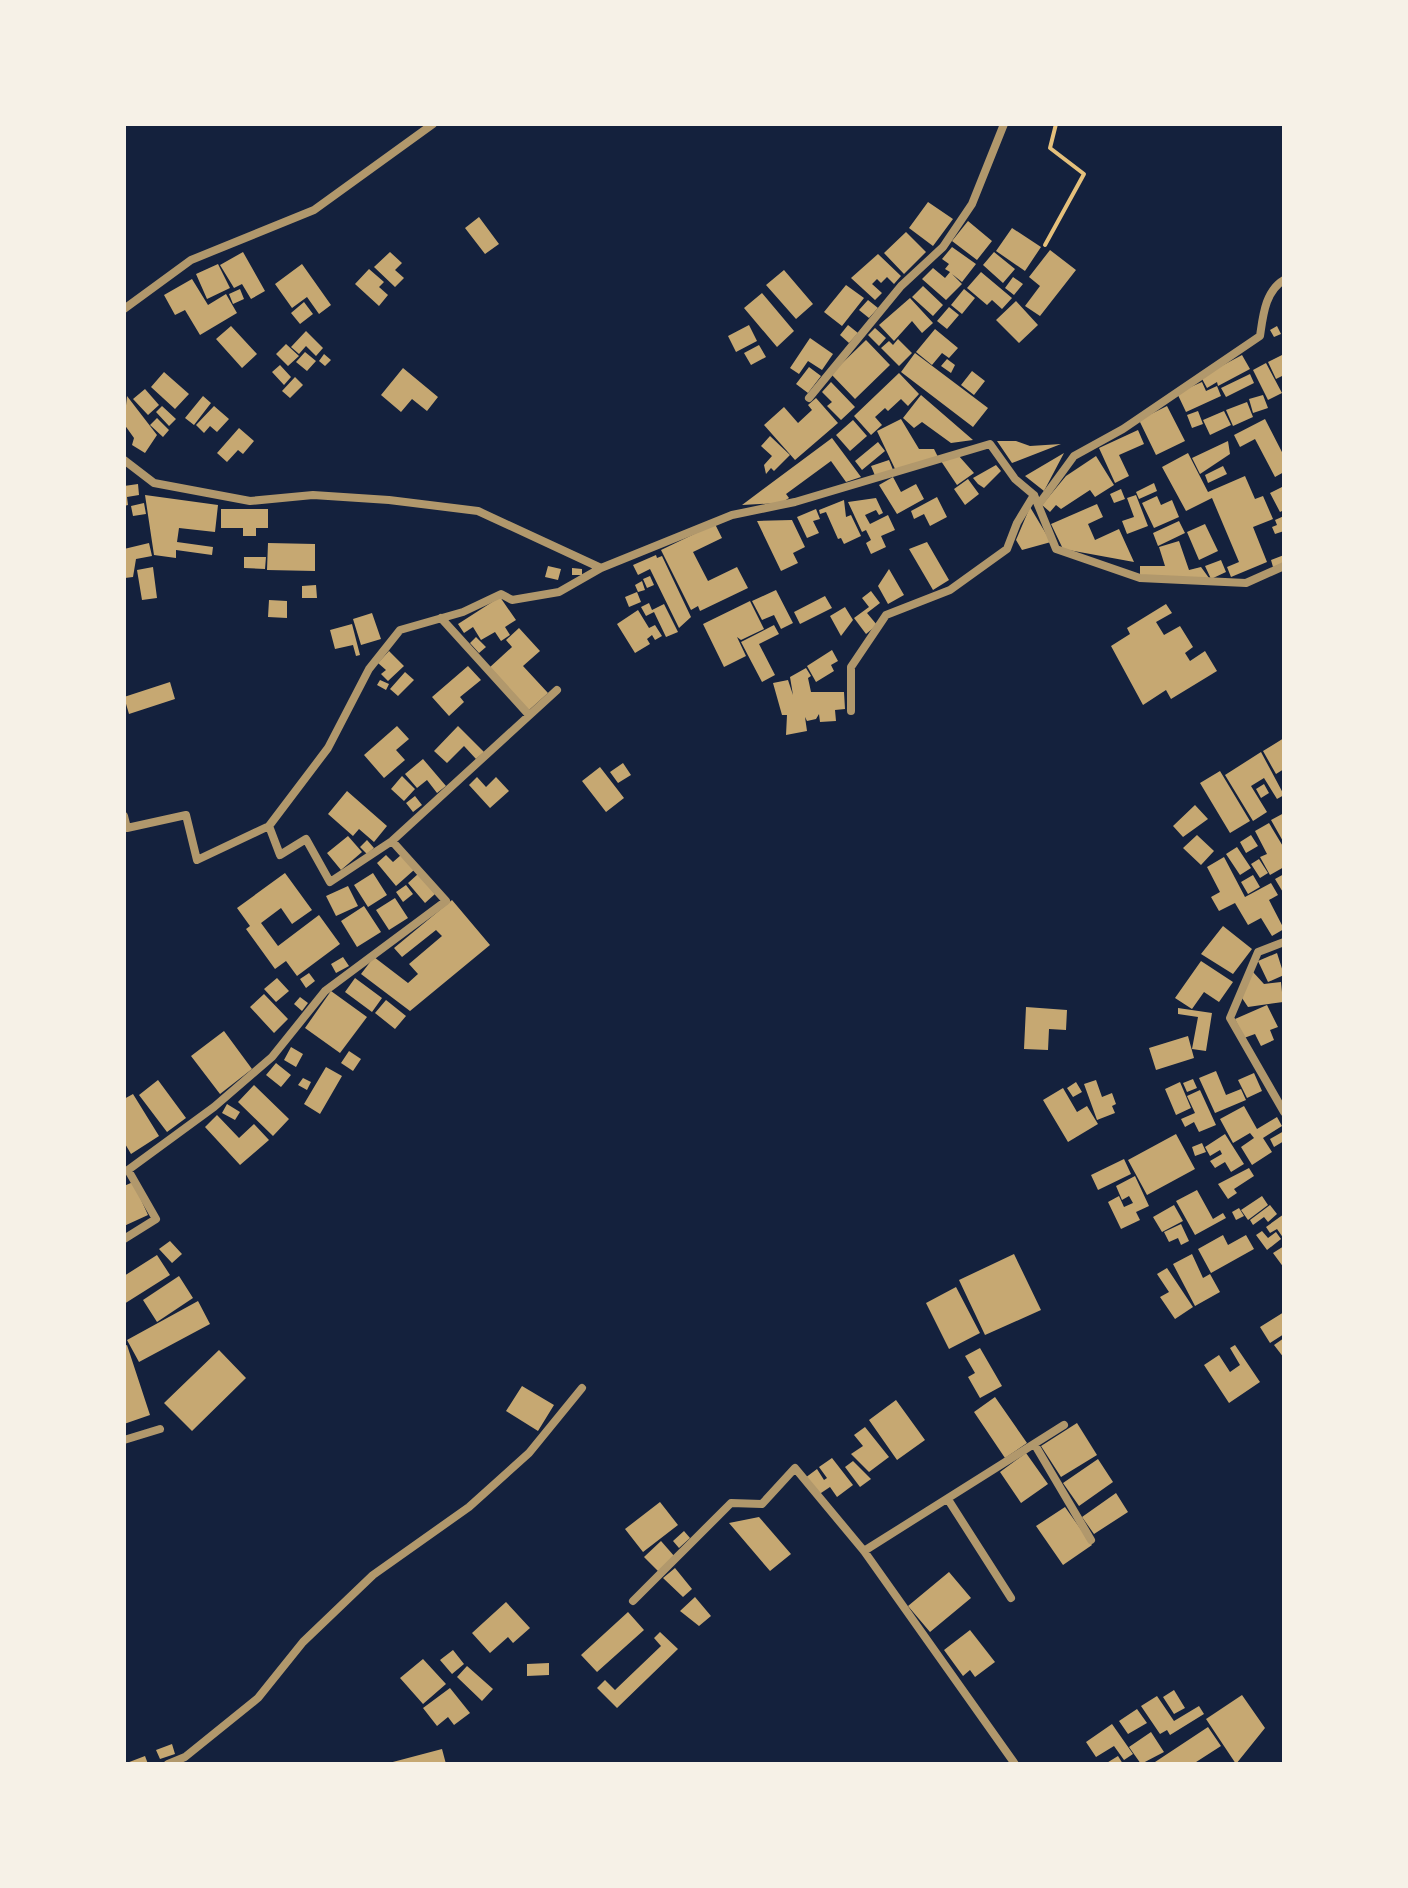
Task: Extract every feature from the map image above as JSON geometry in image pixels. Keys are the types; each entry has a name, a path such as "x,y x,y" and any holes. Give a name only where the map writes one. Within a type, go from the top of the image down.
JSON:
{"street":[{"path":"124,309 191,260 247,234 314,210 433,124"},
{"path":"809,398 901,286 943,247 972,204 1004,124"},
{"path":"851,711 851,667 886,615 950,590 1007,549 1017,523 1074,456 1123,429 1260,336 1264,310 1275,286 1284,280"},
{"path":"124,816 127,828 186,815 197,860 269,826 328,748 369,669 400,630 441,618 501,594 512,600 559,592 601,568 732,515 795,502 973,446 990,444 1015,479 1036,499 1056,549 1140,578 1246,583 1284,566"},
{"path":"124,460 154,483 250,501 313,495 478,511 601,568"},
{"path":"441,618 529,715"},
{"path":"269,826 280,855 306,839 330,882 392,841 557,690"},
{"path":"124,1239 156,1219 128,1170 214,1107 272,1057 325,991 446,901 392,841"},
{"path":"1284,942 1258,952 1230,1018 1284,1112"},
{"path":"168,1764 185,1757 258,1698 303,1642 373,1575 469,1507 529,1453 582,1388"},
{"path":"864,1551 949,1501 1064,1425"},
{"path":"124,1440 160,1429"},
{"path":"1035,1445 1091,1540"},
{"path":"633,1601 731,1503 762,1504 795,1468 864,1551 1015,1764"},
{"path":"949,1501 1011,1598"}],"path":[{"path":"1045,245 1084,174 1050,148 1056,124"}],"building":[{"path":"928,202 953,219 933,246 909,228"},
{"path":"479,217 499,244 485,254 465,228"},
{"path":"968,221 992,241 977,260 952,241"},
{"path":"1012,228 1041,247 1025,271 996,251"},
{"path":"906,232 926,252 904,274 884,253"},
{"path":"952,247 976,264 962,282 952,274 962,284 946,300 922,279 933,268 945,278 950,272 945,269 949,264 942,259"},
{"path":"1050,250 1076,270 1040,316 1025,306 1040,286 1029,277"},
{"path":"243,252 265,291 251,299 242,284 234,288 220,265"},
{"path":"390,252 402,263 395,270 404,278 395,287 374,267"},
{"path":"994,252 1015,269 1003,283 983,265"},
{"path":"878,254 901,276 894,284 887,277 881,283 877,279 872,284 882,293 875,300 851,278"},
{"path":"218,264 230,288 207,299 196,274"},
{"path":"302,264 331,305 319,314 307,297 292,308 275,284"},
{"path":"369,269 384,282 379,287 388,295 379,306 355,284"},
{"path":"784,270 813,304 796,319 766,285"},
{"path":"981,272 1012,298 1002,309 992,300 987,305 967,288"},
{"path":"1013,277 1023,284 1014,295 1005,288"},
{"path":"192,279 208,305 226,294 237,313 200,335 185,310 175,315 164,295"},
{"path":"846,285 864,298 842,326 824,312"},
{"path":"923,286 943,305 933,316 912,297"},
{"path":"240,289 244,299 233,304 229,294"},
{"path":"964,289 975,298 962,314 951,305"},
{"path":"762,293 794,331 777,347 744,308"},
{"path":"910,298 933,323 922,333 912,321 894,341 879,325"},
{"path":"868,300 878,308 869,318 859,310"},
{"path":"1016,301 1038,325 1019,343 996,320"},
{"path":"304,302 313,314 300,324 291,313"},
{"path":"949,307 959,315 947,329 937,321"},
{"path":"749,325 757,341 736,352 728,336"},
{"path":"848,325 858,333 849,343 840,335"},
{"path":"231,326 257,354 242,368 216,339"},
{"path":"1277,326 1281,334 1274,337 1270,330"},
{"path":"875,328 886,338 879,346 868,335"},
{"path":"935,329 958,348 949,358 942,353 932,365 916,352"},
{"path":"306,331 323,348 316,356 306,346 299,354 291,347"},
{"path":"810,338 833,354 822,370 808,361 799,374 790,368"},
{"path":"898,339 912,353 899,366 881,348 889,341 893,345"},
{"path":"866,340 890,365 855,399 831,374"},
{"path":"286,344 299,356 288,366 276,354"},
{"path":"759,345 766,357 751,365 744,353"},
{"path":"305,352 316,361 307,371 296,362"},
{"path":"915,353 988,408 973,427 901,372"},
{"path":"324,354 331,360 325,366 319,361"},
{"path":"1284,354 1284,375 1276,379 1268,362"},
{"path":"1242,355 1250,369 1218,386 1217,382 1207,388 1201,377"},
{"path":"947,359 955,365 951,373 941,366"},
{"path":"1266,363 1282,393 1268,400 1253,370"},
{"path":"280,365 291,377 284,385 272,372"},
{"path":"809,367 821,376 808,393 796,384"},
{"path":"403,368 438,397 427,411 412,399 401,412 381,395"},
{"path":"972,371 985,381 974,395 961,385"},
{"path":"164,372 189,394 175,409 151,387"},
{"path":"899,373 919,394 908,406 901,399 888,411 885,408 875,417 882,425 871,435 854,416"},
{"path":"1250,374 1254,383 1226,397 1221,388"},
{"path":"295,377 303,385 290,398 282,391"},
{"path":"831,382 855,407 841,420 827,406 832,402 822,392"},
{"path":"1202,382 1206,391 1217,386 1221,396 1186,412 1177,393"},
{"path":"145,389 159,405 148,415 133,399"},
{"path":"921,395 973,440 951,443 922,422 914,428 903,418"},
{"path":"1263,395 1268,408 1253,413 1249,399"},
{"path":"127,396 157,435 145,453 132,445 134,438 124,424"},
{"path":"203,396 211,403 194,425 185,418"},
{"path":"816,398 838,423 795,460 764,425 784,407 798,423 812,410 808,405"},
{"path":"1247,402 1253,417 1233,426 1226,410"},
{"path":"162,406 176,419 169,426 156,412"},
{"path":"214,406 229,419 217,432 210,426 204,433 196,425"},
{"path":"1167,406 1185,441 1156,455 1139,420"},
{"path":"1198,411 1203,424 1192,428 1187,415"},
{"path":"1224,411 1231,425 1210,435 1203,420"},
{"path":"157,418 169,430 163,437 150,425"},
{"path":"901,419 919,449 934,449 938,457 896,471 877,431"},
{"path":"1265,419 1284,456 1284,472 1275,477 1255,439 1240,447 1234,435"},
{"path":"853,420 867,436 850,451 836,435"},
{"path":"239,428 254,441 243,454 238,450 227,462 217,453"},
{"path":"1138,430 1144,444 1119,455 1129,476 1115,483 1099,448"},
{"path":"770,436 790,455 774,471 771,468 766,474 764,465 772,456 761,446"},
{"path":"832,438 861,477 846,482 831,461 786,494 789,498 781,503 742,505"},
{"path":"997,441 1016,441 1030,446 1061,444 1012,463"},
{"path":"1228,441 1230,454 1200,474 1192,458"},
{"path":"878,442 885,451 862,470 855,461"},
{"path":"1064,453 1044,491 1025,476"},
{"path":"1188,453 1208,492 1245,476 1255,499 1263,496 1273,519 1253,527 1267,562 1231,577 1227,567 1239,562 1212,498 1186,511 1162,467"},
{"path":"958,455 974,473 957,485 939,458"},
{"path":"1096,456 1114,485 1095,497 1090,490 1061,509 1056,505 1050,512 1042,505 1066,476"},
{"path":"889,460 894,472 876,478 871,466"},
{"path":"996,465 1001,471 984,488 973,478"},
{"path":"1223,466 1227,474 1208,483 1205,475"},
{"path":"893,477 901,492 916,484 924,499 897,514 879,485"},
{"path":"968,479 979,494 965,505 954,489"},
{"path":"1154,483 1157,491 1139,499 1136,492"},
{"path":"138,484 139,495 127,497 128,505 124,506 124,486"},
{"path":"1284,486 1284,510 1280,512 1270,493"},
{"path":"1121,489 1125,499 1114,503 1110,494"},
{"path":"145,495 218,505 215,532 179,528 177,542 213,547 212,555 176,550 176,558 154,555"},
{"path":"1136,495 1148,526 1127,534 1122,521 1134,517 1127,498"},
{"path":"1157,496 1161,505 1172,500 1179,517 1154,528 1142,503"},
{"path":"937,497 947,517 930,526 924,514 914,519 911,511"},
{"path":"876,498 883,513 879,515 876,510 865,515 870,524 888,515 895,530 881,536 886,547 871,554 866,543 871,540 866,530 862,532 848,502"},
{"path":"844,500 846,517 851,515 861,536 844,544 841,538 838,539 826,512 820,514 819,510"},
{"path":"144,503 146,514 133,516 131,506"},
{"path":"1097,504 1103,517 1088,524 1095,540 1119,529 1134,562 1063,549 1051,524"},
{"path":"1030,507 1051,542 1022,550 1016,540"},
{"path":"221,509 268,509 268,528 256,528 256,536 243,536 243,528 221,528"},
{"path":"816,509 820,519 813,521 819,533 807,538 797,517"},
{"path":"1284,516 1284,531 1275,534 1272,527 1277,525 1275,520"},
{"path":"792,520 805,547 793,553 798,563 781,571 757,521"},
{"path":"1179,521 1185,533 1158,546 1153,533"},
{"path":"715,524 722,538 693,552 708,581 737,567 748,588 700,611 698,606 691,610 661,550"},
{"path":"1205,524 1218,551 1199,560 1187,532"},
{"path":"1179,541 1189,570 1201,567 1209,578 1140,577 1140,566 1165,566 1159,547"},
{"path":"927,542 949,580 933,590 909,549"},
{"path":"149,543 152,556 136,559 133,577 125,578 124,549"},
{"path":"268,543 315,544 315,571 267,570"},
{"path":"656,555 657,558 662,556 691,617 679,628 650,569 638,575 633,565"},
{"path":"1284,555 1284,563 1273,567 1271,560"},
{"path":"244,557 266,557 265,569 244,568"},
{"path":"1221,560 1226,572 1211,579 1205,566"},
{"path":"548,566 561,569 558,580 545,577"},
{"path":"153,567 157,598 142,600 137,570"},
{"path":"572,568 582,569 582,575 572,575"},
{"path":"889,569 904,595 888,604 878,586"},
{"path":"650,576 654,585 647,588 643,579"},
{"path":"642,581 645,590 638,592 635,585"},
{"path":"316,585 317,598 302,598 302,586"},
{"path":"776,590 793,623 781,629 774,615 762,620 752,601"},
{"path":"871,591 880,603 867,613 877,625 866,634 854,618 869,607 862,598"},
{"path":"637,592 641,602 629,607 625,597"},
{"path":"825,596 832,608 800,624 794,612"},
{"path":"500,597 516,620 505,627 510,635 501,641 495,632 481,640 473,627 464,633 458,624"},
{"path":"269,600 287,601 287,618 268,617"},
{"path":"750,601 764,629 741,640 737,637 746,656 724,667 703,624"},
{"path":"649,603 652,610 664,604 678,632 666,637 654,612 646,616 641,607"},
{"path":"1166,604 1172,613 1156,622 1164,635 1180,626 1193,647 1185,653 1190,661 1205,651 1217,671 1171,699 1166,690 1143,705 1111,646 1130,634 1127,628"},
{"path":"845,607 853,620 841,636 830,616"},
{"path":"638,610 649,628 655,625 662,636 655,640 652,635 647,639 650,644 635,653 617,624"},
{"path":"372,613 381,639 361,645 353,619"},
{"path":"352,624 360,655 356,656 353,645 335,649 330,630"},
{"path":"774,625 779,634 759,644 775,675 762,682 741,642"},
{"path":"519,628 540,651 523,666 548,693 528,711 489,668 512,647 506,640"},
{"path":"476,637 486,647 479,653 470,643"},
{"path":"832,650 838,661 831,665 834,671 816,682 807,666"},
{"path":"389,651 404,666 388,681 381,674 386,670 378,663"},
{"path":"468,666 481,680 460,697 464,702 449,716 432,697"},
{"path":"806,668 811,676 808,678 811,692 844,692 845,709 835,710 836,721 820,722 819,714 816,719 807,721 805,717 807,731 786,735 787,715 782,715 773,683 788,680 793,695 790,677"},
{"path":"405,672 414,680 398,696 390,689"},
{"path":"380,680 389,684 386,690 377,685"},
{"path":"170,682 175,699 129,714 124,697"},
{"path":"397,726 409,739 396,750 405,760 384,778 364,755"},
{"path":"458,726 484,752 476,759 464,746 447,763 434,751"},
{"path":"1284,738 1284,769 1276,774 1263,751"},
{"path":"1261,752 1284,795 1277,799 1264,778 1251,786 1267,812 1253,821 1225,775"},
{"path":"423,759 446,786 437,793 427,780 417,788 405,774"},
{"path":"623,763 631,775 618,783 610,772"},
{"path":"600,767 624,798 606,812 582,781"},
{"path":"1220,771 1250,821 1230,833 1200,783"},
{"path":"402,776 415,789 404,801 391,789"},
{"path":"477,777 486,787 496,777 509,791 490,808 469,785"},
{"path":"1264,784 1269,793 1261,798 1256,789"},
{"path":"347,791 387,826 374,842 359,829 353,836 328,814"},
{"path":"415,796 422,805 413,812 406,803"},
{"path":"1195,805 1208,819 1183,837 1173,826"},
{"path":"1284,813 1284,843 1271,820"},
{"path":"1269,823 1284,848 1284,867 1270,875 1260,857 1267,854 1255,831"},
{"path":"1197,835 1214,851 1201,865 1183,848"},
{"path":"1251,835 1258,846 1246,853 1240,842"},
{"path":"348,836 362,852 341,870 327,853"},
{"path":"367,840 374,848 367,854 360,847"},
{"path":"1237,847 1251,868 1240,875 1226,854"},
{"path":"386,855 393,862 401,855 414,870 396,886 377,863"},
{"path":"1224,857 1245,897 1271,883 1278,895 1269,900 1284,929 1272,936 1261,918 1248,925 1235,903 1219,911 1211,897 1220,892 1207,867"},
{"path":"1259,859 1268,873 1260,878 1251,864"},
{"path":"285,873 312,910 292,924 281,908 261,923 278,946 319,915 340,944 297,976 286,961 275,969 246,929 250,926 237,908"},
{"path":"373,873 387,895 368,907 354,885"},
{"path":"418,874 435,894 425,903 408,883"},
{"path":"1284,874 1284,894 1275,879"},
{"path":"1253,875 1260,887 1248,894 1241,882"},
{"path":"406,885 413,894 403,902 396,892"},
{"path":"348,886 358,906 336,916 326,896"},
{"path":"395,898 408,918 389,930 376,910"},
{"path":"452,900 490,945 410,1011 361,974 374,957 408,983 418,974 409,964 442,936 436,930 402,957 394,948"},
{"path":"364,906 381,932 357,947 341,921"},
{"path":"1223,926 1252,949 1233,974 1201,954"},
{"path":"1277,953 1284,975 1268,982 1258,961"},
{"path":"343,957 349,966 336,973 331,964"},
{"path":"1201,961 1233,982 1219,1002 1204,992 1192,1009 1175,998"},
{"path":"1253,972 1264,984 1281,982 1283,1002 1248,1007 1240,995"},
{"path":"309,973 315,981 306,988 300,979"},
{"path":"277,978 289,991 276,1002 264,989"},
{"path":"355,978 382,998 372,1012 345,992"},
{"path":"331,991 367,1017 340,1053 305,1028"},
{"path":"264,994 288,1019 274,1033 250,1007"},
{"path":"300,997 308,1003 302,1011 294,1004"},
{"path":"386,1000 406,1016 395,1029 375,1013"},
{"path":"1267,1005 1278,1027 1270,1030 1274,1040 1261,1046 1255,1034 1244,1038 1235,1019"},
{"path":"1026,1007 1067,1010 1066,1030 1049,1029 1048,1050 1024,1049"},
{"path":"1178,1008 1212,1013 1206,1051 1192,1049 1198,1017 1178,1014"},
{"path":"224,1031 252,1069 220,1094 191,1056"},
{"path":"1188,1036 1194,1058 1156,1070 1149,1048"},
{"path":"291,1047 303,1054 296,1067 284,1060"},
{"path":"349,1051 361,1059 353,1071 341,1063"},
{"path":"276,1063 291,1075 281,1087 266,1075"},
{"path":"326,1067 342,1076 320,1114 304,1104"},
{"path":"1216,1071 1226,1095 1241,1089 1246,1100 1215,1113 1199,1078"},
{"path":"1254,1073 1262,1091 1247,1098 1238,1080"},
{"path":"303,1078 311,1082 307,1090 298,1085"},
{"path":"1193,1079 1197,1088 1187,1092 1183,1083"},
{"path":"158,1080 186,1118 167,1132 139,1095"},
{"path":"1096,1080 1102,1097 1112,1093 1116,1104 1112,1106 1115,1113 1097,1120 1084,1084"},
{"path":"1076,1082 1082,1092 1073,1097 1067,1088"},
{"path":"1180,1082 1191,1108 1176,1115 1165,1089"},
{"path":"254,1085 289,1119 273,1136 238,1102"},
{"path":"1063,1088 1077,1112 1087,1106 1098,1124 1068,1142 1043,1100"},
{"path":"1200,1090 1216,1125 1199,1132 1194,1122 1185,1127 1181,1119 1195,1113 1187,1096"},
{"path":"133,1094 159,1136 131,1154 124,1142 124,1099"},
{"path":"227,1104 240,1112 235,1120 222,1113"},
{"path":"1244,1106 1257,1129 1277,1117 1282,1126 1263,1138 1272,1152 1252,1165 1241,1147 1254,1138 1250,1133 1233,1143 1220,1119"},
{"path":"217,1115 239,1138 254,1124 269,1140 240,1165 205,1127"},
{"path":"1284,1131 1284,1141 1274,1147 1270,1139"},
{"path":"1176,1134 1195,1169 1147,1195 1128,1160"},
{"path":"1225,1134 1244,1164 1231,1172 1225,1162 1215,1168 1210,1161 1222,1154 1220,1150 1210,1156 1205,1147"},
{"path":"1202,1143 1206,1152 1195,1156 1192,1147"},
{"path":"1124,1159 1131,1174 1098,1190 1091,1175"},
{"path":"1249,1168 1254,1176 1234,1189 1237,1193 1228,1199 1218,1184"},
{"path":"1135,1176 1149,1206 1136,1212 1140,1220 1121,1229 1108,1202 1119,1196 1124,1207 1133,1203 1129,1196 1122,1200 1116,1186"},
{"path":"133,1182 148,1215 124,1226 124,1186"},
{"path":"1197,1190 1213,1219 1223,1213 1226,1218 1195,1235 1176,1201"},
{"path":"1262,1196 1268,1205 1248,1220 1241,1210"},
{"path":"1174,1205 1183,1221 1162,1232 1153,1217"},
{"path":"1270,1205 1277,1214 1268,1222 1264,1217 1253,1225 1250,1220"},
{"path":"1239,1208 1244,1216 1236,1220 1232,1212"},
{"path":"1284,1214 1284,1239 1277,1229 1270,1233 1266,1227"},
{"path":"1181,1224 1189,1241 1181,1245 1178,1238 1169,1242 1164,1232"},
{"path":"1262,1231 1268,1238 1276,1232 1281,1239 1267,1250 1256,1235"},
{"path":"1223,1235 1228,1245 1246,1235 1254,1249 1211,1273 1198,1249"},
{"path":"170,1241 182,1254 172,1263 159,1249"},
{"path":"1284,1246 1284,1268 1273,1253"},
{"path":"1014,1254 1041,1310 985,1335 959,1280"},
{"path":"1192,1254 1203,1278 1210,1274 1220,1292 1195,1306 1173,1264"},
{"path":"157,1255 170,1275 124,1304 124,1276"},
{"path":"1167,1268 1193,1307 1175,1319 1160,1297 1169,1292 1157,1274"},
{"path":"179,1276 193,1298 157,1322 143,1300"},
{"path":"956,1287 980,1333 949,1349 926,1303"},
{"path":"198,1301 210,1324 139,1362 127,1340"},
{"path":"1284,1312 1284,1334 1270,1343 1260,1327"},
{"path":"1284,1338 1284,1358 1274,1345"},
{"path":"127,1345 150,1415 124,1424 124,1346"},
{"path":"1235,1345 1260,1382 1229,1403 1204,1365 1219,1355 1230,1372 1240,1365 1230,1348"},
{"path":"980,1348 1002,1386 980,1398 968,1377 975,1373 965,1356"},
{"path":"219,1350 246,1378 192,1431 164,1403"},
{"path":"522,1386 554,1405 538,1431 506,1411"},
{"path":"995,1397 1027,1443 1005,1458 974,1412"},
{"path":"896,1400 925,1440 897,1460 869,1420"},
{"path":"1077,1423 1097,1455 1061,1477 1041,1446"},
{"path":"865,1427 889,1457 869,1472 851,1454 863,1446 854,1435"},
{"path":"1026,1453 1048,1484 1021,1503 1000,1472"},
{"path":"832,1458 853,1485 837,1497 830,1487 818,1495 805,1478 817,1469 824,1480 827,1478 819,1467"},
{"path":"1098,1459 1113,1482 1079,1506 1063,1483"},
{"path":"853,1461 871,1479 860,1487 845,1467"},
{"path":"1116,1493 1128,1512 1094,1534 1082,1517"},
{"path":"660,1502 678,1525 643,1552 625,1529"},
{"path":"1065,1507 1092,1545 1063,1565 1036,1526"},
{"path":"759,1517 791,1554 770,1571 729,1523"},
{"path":"684,1531 690,1538 679,1548 673,1541"},
{"path":"661,1541 675,1557 659,1572 644,1557"},
{"path":"675,1568 692,1589 683,1597 663,1578"},
{"path":"949,1572 971,1598 930,1632 908,1606"},
{"path":"695,1597 711,1616 699,1626 680,1611"},
{"path":"506,1602 530,1628 513,1643 508,1637 490,1653 472,1633"},
{"path":"628,1612 644,1630 597,1672 581,1655"},
{"path":"970,1630 995,1662 975,1677 970,1670 963,1676 944,1650"},
{"path":"660,1632 678,1649 617,1708 597,1688 605,1680 615,1690 661,1646 654,1638"},
{"path":"453,1650 464,1664 452,1674 440,1660"},
{"path":"423,1659 446,1684 423,1704 400,1678"},
{"path":"549,1663 549,1675 527,1676 527,1664"},
{"path":"467,1666 493,1689 482,1701 457,1677"},
{"path":"450,1688 470,1713 454,1725 448,1717 437,1726 423,1708"},
{"path":"1174,1690 1185,1708 1174,1714 1163,1697"},
{"path":"1242,1695 1265,1728 1236,1764 1206,1719"},
{"path":"1157,1696 1174,1721 1199,1706 1204,1714 1170,1735 1167,1730 1160,1734 1141,1706"},
{"path":"1137,1709 1147,1723 1128,1734 1119,1721"},
{"path":"1112,1724 1133,1754 1124,1760 1114,1746 1096,1757 1086,1742"},
{"path":"1208,1727 1221,1746 1193,1764 1152,1764"},
{"path":"1151,1732 1164,1752 1141,1764 1129,1747"},
{"path":"172,1744 175,1754 160,1759 156,1750"},
{"path":"442,1749 446,1764 389,1764 389,1763"},
{"path":"145,1756 148,1764 124,1764"},
{"path":"1118,1756 1123,1764 1105,1764"}]}
